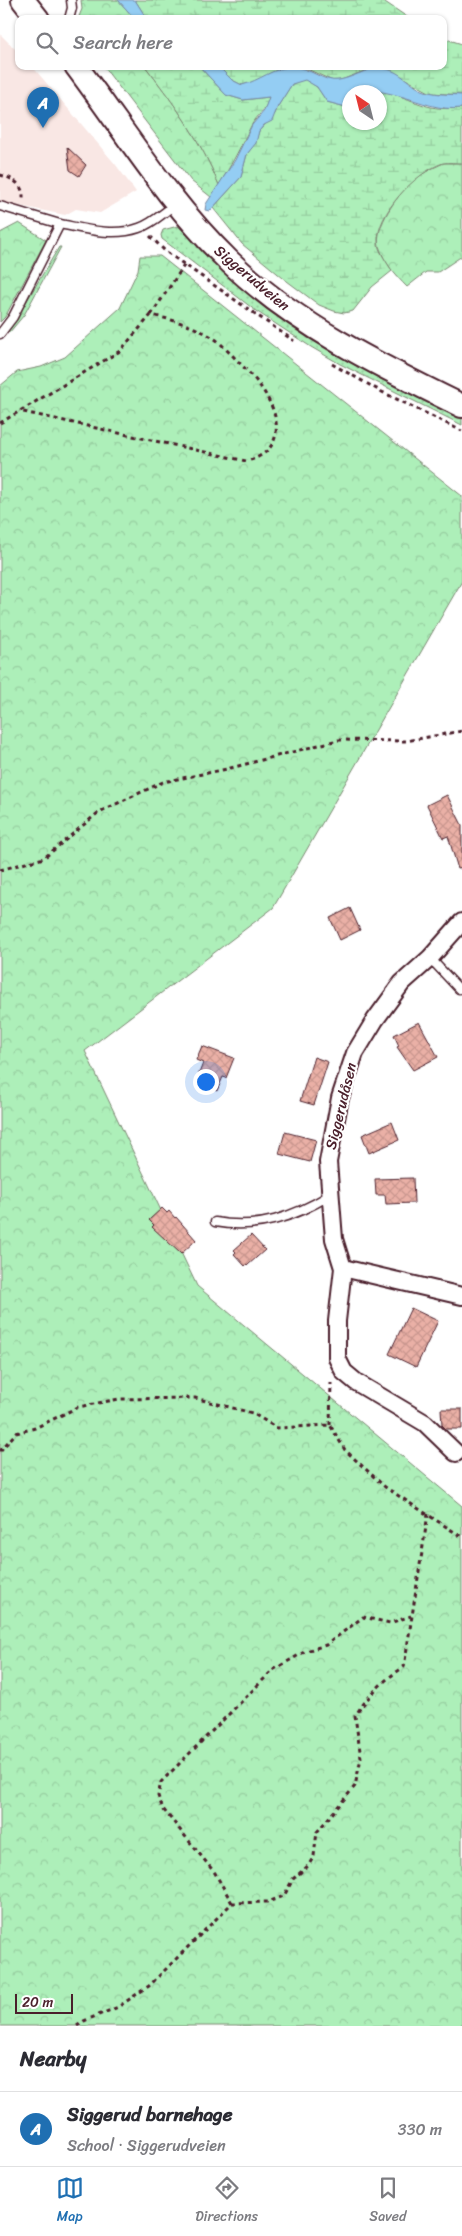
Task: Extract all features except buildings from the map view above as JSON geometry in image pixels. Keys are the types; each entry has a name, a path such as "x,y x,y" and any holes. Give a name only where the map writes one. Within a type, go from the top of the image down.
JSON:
{"main road":[{"path":"23,0 35,15"},
{"name":"Siggerudveien","path":"79,70 177,203 228,260 259,287 296,314 364,356 462,406"}],"street":[{"name":"Siggerudåsen","path":"337,1358 337,1321 343,1268 334,1240 328,1162 340,1098 354,1053 374,1020 402,984 430,958 462,922"},
{"path":"343,1268 462,1296"},
{"path":"337,1358 344,1372 425,1423 456,1453"}],"lane":[{"path":"70,15 71,0"},
{"path":"0,206 60,224 119,232 140,228 177,203"},
{"path":"0,334 13,317 60,224"},
{"path":"430,958 459,989"},
{"path":"215,1222 231,1225 263,1224 295,1214 330,1195"}],"path":[{"path":"0,175 21,186 24,194 22,213"},
{"path":"0,423 120,351 152,316 184,264"},
{"path":"19,411 246,461 259,458 270,450 276,436 275,421 269,400 250,374 216,340 182,322 152,316"},
{"path":"0,870 44,858 99,812 163,782 227,769 338,740 406,741 462,731"},
{"path":"337,1358 331,1384 330,1425 345,1450 385,1487 462,1537"},
{"path":"0,1450 16,1433 35,1428 78,1407 119,1399 195,1398 252,1413 277,1428 330,1425"},
{"path":"77,2026 84,2021 118,2007 149,1986 232,1903 268,1902 284,1896 293,1879 308,1866 314,1856 317,1832 356,1786 361,1758 355,1716 367,1698 388,1677 404,1667 428,1514"},
{"path":"232,1903 215,1873 163,1809 158,1796 161,1782 273,1670 306,1651 326,1645 363,1618 390,1623 411,1616"}],"shaded area":[{"path":"0,34 15,49 15,70 35,70 116,165 136,192 100,213 76,209 65,215 0,202"}],"green space":[{"path":"81,0 118,0 131,15 80,15 82,9"},
{"path":"135,0 382,0 404,15 144,15"},
{"path":"447,39 462,44 462,95 431,93 389,70 447,70"},
{"path":"106,70 148,70 196,138 219,185 211,197 191,181"},
{"path":"148,70 203,70 226,95 243,100 269,97 268,102 251,126 219,185 204,153"},
{"path":"222,70 277,70 254,82 242,85 232,80"},
{"path":"309,70 367,70 341,80 333,81"},
{"path":"305,79 317,87 327,102 342,106 342,130 387,130 387,92 431,107 462,108 462,163 443,163 432,168 410,185 390,208 379,232 378,244 392,271 372,287 353,311 344,313 319,305 242,244 213,208 241,177 247,154 255,143 259,131 275,114 292,84"},
{"path":"444,163 462,163 462,256 438,272 426,272 407,287 390,268 381,252 378,238 380,230 388,212 406,188 423,174"},
{"path":"19,223 46,240 5,317 0,322 0,233"},
{"path":"178,226 224,272 265,306 309,337 371,373 462,417 462,425 340,364 256,311 162,239 163,230"},
{"path":"59,247 61,247 24,315 9,333 8,332"},
{"path":"140,256 160,256 462,496 462,581 273,908 85,1051 197,1286 462,1506 462,2026 0,2026 0,386 17,372 41,367 65,357 120,308 138,270"}],"water":[{"path":"118,0 135,0 144,15 131,15"},
{"path":"203,70 222,70 232,80 242,85 277,70 306,70 327,79 339,80 369,70 389,70 425,91 462,95 462,108 438,107 387,93 387,85 342,85 342,106 327,102 317,87 305,80 292,84 278,106 272,121 264,125 259,131 256,143 247,154 241,177 210,211 205,210 206,204 235,160 252,125 264,111 269,97 243,100 226,95"}],"place":[{"name":"Siggerud barnehage","path":"43,128"}]}
